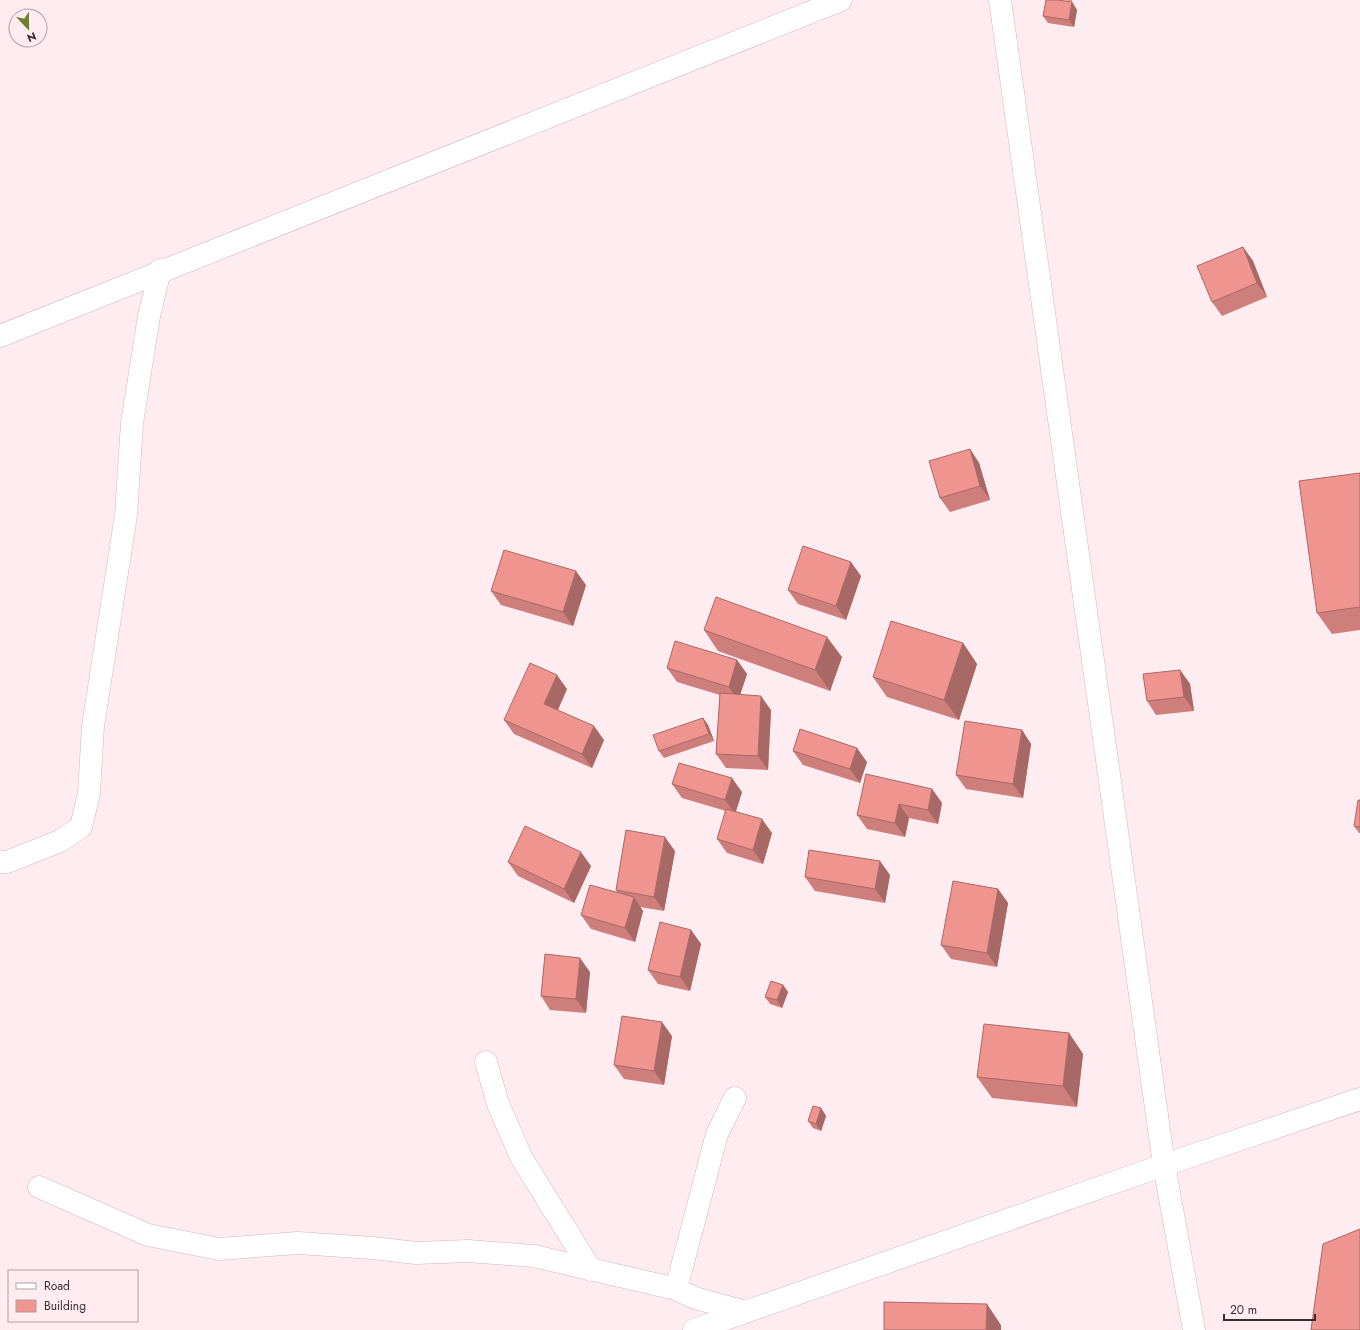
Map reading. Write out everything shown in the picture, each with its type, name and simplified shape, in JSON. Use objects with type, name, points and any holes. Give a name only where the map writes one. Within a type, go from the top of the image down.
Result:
[{"type":"street","points":[[0,336],[160,270],[840,0]]},
{"type":"street","points":[[1000,0],[1164,1165],[1194,1330]]},
{"type":"street","points":[[0,862],[7,862],[60,841],[81,827],[88,793],[92,726],[126,515],[132,423],[145,353],[149,316],[160,270]]},
{"type":"street","points":[[486,1062],[498,1104],[521,1157],[591,1270]]},
{"type":"street","points":[[676,1289],[717,1134],[735,1098]]},
{"type":"street","points":[[694,1330],[1164,1165],[1360,1099]]},
{"type":"street","points":[[39,1187],[148,1235],[219,1249],[298,1243],[373,1248],[416,1253],[468,1251],[534,1256],[676,1289],[695,1298],[746,1312]]},
{"type":"building","points":[[1046,0],[1072,2],[1069,20],[1043,16]]},
{"type":"building","points":[[1243,247],[1257,283],[1212,302],[1197,266]]},
{"type":"building","points":[[970,449],[980,486],[940,498],[929,461]]},
{"type":"building","points":[[1360,473],[1360,607],[1317,613],[1299,481]]},
{"type":"building","points":[[803,546],[851,562],[836,606],[788,590]]},
{"type":"building","points":[[504,550],[576,571],[563,612],[491,591]]},
{"type":"building","points":[[716,597],[827,637],[815,670],[704,630]]},
{"type":"building","points":[[891,621],[963,643],[944,700],[873,677]]},
{"type":"building","points":[[675,641],[737,660],[729,687],[667,668]]},
{"type":"building","points":[[530,663],[557,675],[544,704],[594,726],[582,754],[504,720]]},
{"type":"building","points":[[1180,670],[1184,697],[1147,701],[1143,674]]},
{"type":"building","points":[[720,693],[761,696],[758,756],[716,754]]},
{"type":"building","points":[[703,718],[709,734],[659,751],[653,735]]},
{"type":"building","points":[[965,721],[1022,730],[1013,784],[956,775]]},
{"type":"building","points":[[800,729],[857,748],[850,769],[793,751]]},
{"type":"building","points":[[679,763],[732,778],[725,800],[672,784]]},
{"type":"building","points":[[866,774],[932,789],[928,810],[899,804],[895,823],[857,815]]},
{"type":"building","points":[[1358,800],[1360,800],[1360,827],[1354,826]]},
{"type":"building","points":[[726,809],[762,819],[753,850],[717,839]]},
{"type":"building","points":[[525,826],[581,852],[564,889],[508,862]]},
{"type":"building","points":[[626,830],[665,837],[654,897],[616,890]]},
{"type":"building","points":[[809,850],[880,861],[875,889],[805,877]]},
{"type":"building","points":[[953,881],[998,889],[987,953],[941,945]]},
{"type":"building","points":[[590,885],[634,897],[625,928],[581,915]]},
{"type":"building","points":[[660,922],[691,930],[680,977],[648,970]]},
{"type":"building","points":[[545,954],[580,958],[576,999],[541,996]]},
{"type":"building","points":[[771,981],[783,985],[777,1000],[765,997]]},
{"type":"building","points":[[622,1016],[662,1022],[654,1071],[614,1065]]},
{"type":"building","points":[[984,1024],[1069,1033],[1063,1086],[977,1077]]},
{"type":"building","points":[[813,1106],[821,1108],[816,1124],[808,1121]]},
{"type":"building","points":[[1360,1229],[1360,1330],[1311,1330],[1323,1244]]},
{"type":"building","points":[[884,1302],[987,1304],[986,1330],[884,1330]]}]
